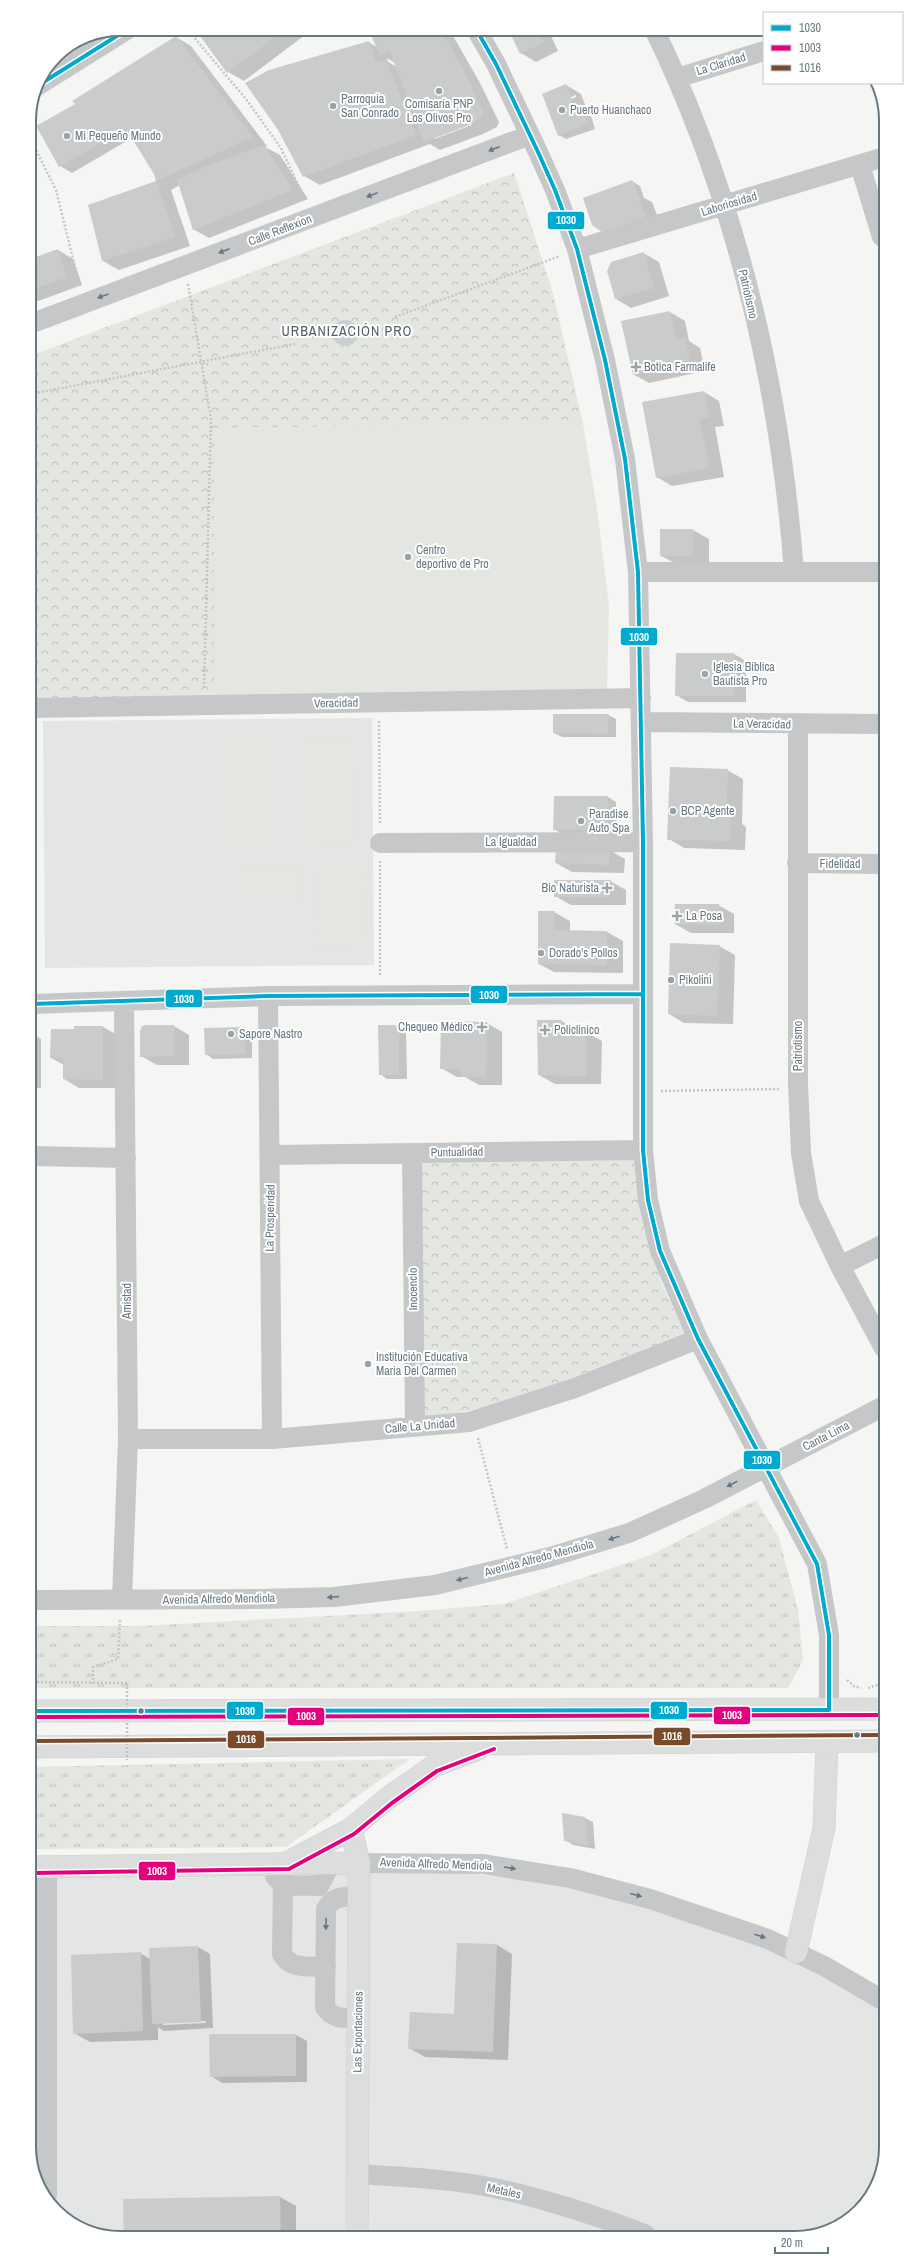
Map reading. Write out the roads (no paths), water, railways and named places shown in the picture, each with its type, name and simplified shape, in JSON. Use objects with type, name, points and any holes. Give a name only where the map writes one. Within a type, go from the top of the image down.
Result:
[{"type":"main road","points":[[36,1711],[879,1709]]},
{"type":"main road","points":[[36,1747],[879,1741]]},
{"type":"main road","points":[[796,1952],[824,1828],[827,1742]]},
{"type":"main road","points":[[287,1863],[351,1829],[388,1798],[434,1766],[492,1743]]},
{"type":"main road","name":"Las Exportaciones","points":[[351,1829],[359,1863],[356,2174],[357,2231]]},
{"type":"main road","name":"Avenida Alfredo Mendiola","points":[[40,1867],[359,1863]]},
{"type":"street","points":[[46,80],[117,36]]},
{"type":"street","points":[[480,36],[496,64],[530,135],[555,190],[577,249],[605,360],[625,458],[638,572],[643,842],[643,1150],[648,1200],[660,1251],[698,1339],[767,1466],[817,1564],[829,1635],[829,1710]]},
{"type":"street","name":"Patriotismo","points":[[657,36],[678,78],[724,206],[740,256],[772,396],[785,478],[794,572]]},
{"type":"street","name":"La Claridad","points":[[678,78],[763,51]]},
{"type":"street","name":"Calle Reflexion","points":[[36,322],[530,135]]},
{"type":"street","name":"Laboriosidad","points":[[577,249],[879,159]]},
{"type":"street","points":[[860,165],[879,227]]},
{"type":"street","points":[[638,572],[879,572]]},
{"type":"street","name":"Veracidad","points":[[36,708],[641,698]]},
{"type":"street","name":"La Veracidad","points":[[641,722],[798,725],[879,724]]},
{"type":"street","name":"Patriotismo","points":[[798,725],[796,863],[798,1089],[801,1153],[809,1202],[840,1266],[879,1339]]},
{"type":"street","name":"La Igualdad","points":[[380,843],[643,842]]},
{"type":"street","name":"Fidelidad","points":[[796,863],[879,864]]},
{"type":"street","points":[[36,1004],[268,996],[642,994]]},
{"type":"street","name":"La Prosperidad","points":[[268,996],[271,1155],[269,1285],[272,1439]]},
{"type":"street","name":"Amistad","points":[[122,1600],[128,1439],[124,1002]]},
{"type":"street","name":"Puntualidad","points":[[271,1155],[643,1150]]},
{"type":"street","name":"Inocencio","points":[[412,1153],[415,1426]]},
{"type":"street","points":[[36,1156],[126,1158]]},
{"type":"street","points":[[840,1266],[879,1246]]},
{"type":"street","name":"Calle La Unidad","points":[[128,1439],[272,1439],[473,1420],[575,1388],[698,1339]]},
{"type":"street","name":"Canta Lima","points":[[767,1466],[879,1409]]},
{"type":"street","name":"Avenida Alfredo Mendiola","points":[[36,1600],[334,1597],[435,1585],[550,1557],[629,1533],[704,1499],[767,1466]]},
{"type":"street","points":[[265,1863],[283,1885],[337,1898],[359,1896]]},
{"type":"street","points":[[331,1863],[324,1894],[326,1909],[325,2007],[329,2014],[336,2018],[358,2018]]},
{"type":"street","name":"Avenida Alfredo Mendiola","points":[[359,1863],[483,1864],[570,1878],[650,1899],[768,1939],[824,1966],[879,1998]]},
{"type":"street","points":[[40,1867],[47,2189]]},
{"type":"street","points":[[283,1885],[282,1954],[286,1961],[292,1966],[326,1967]]},
{"type":"street","name":"Metales","points":[[356,2174],[430,2179],[498,2189],[560,2204],[636,2231]]},
{"type":"place","name":"Comisaría PNP Los Olivos Pro","points":[[439,91]]},
{"type":"place","name":"Parroquia San Conrado","points":[[333,106]]},
{"type":"place","name":"Puerto Huanchaco","points":[[562,110]]},
{"type":"place","name":"Mi Pequeño Mundo","points":[[67,136]]},
{"type":"place","name":"Botica Farmalife","points":[[636,367]]},
{"type":"place","name":"Centro deportivo de Pro","points":[[408,557]]},
{"type":"place","name":"Iglesia Biblica Bautista Pro","points":[[705,674]]},
{"type":"place","name":"BCP Agente","points":[[673,811]]},
{"type":"place","name":"Paradise Auto Spa","points":[[581,821]]},
{"type":"place","name":"Bio Naturista","points":[[607,888]]},
{"type":"place","name":"La Posa","points":[[677,916]]},
{"type":"place","name":"Dorado's Pollos","points":[[541,953]]},
{"type":"place","name":"Pikolini","points":[[671,980]]},
{"type":"place","name":"Chequeo Médico","points":[[482,1027]]},
{"type":"place","name":"Policlinico","points":[[545,1030]]},
{"type":"place","name":"Sapore Nastro","points":[[231,1034]]},
{"type":"place","name":"Institución Educativa Maria Del Carmen","points":[[368,1364]]},
{"type":"district","name":"URBANIZACIÓN PRO","points":[[347,331]]}]
